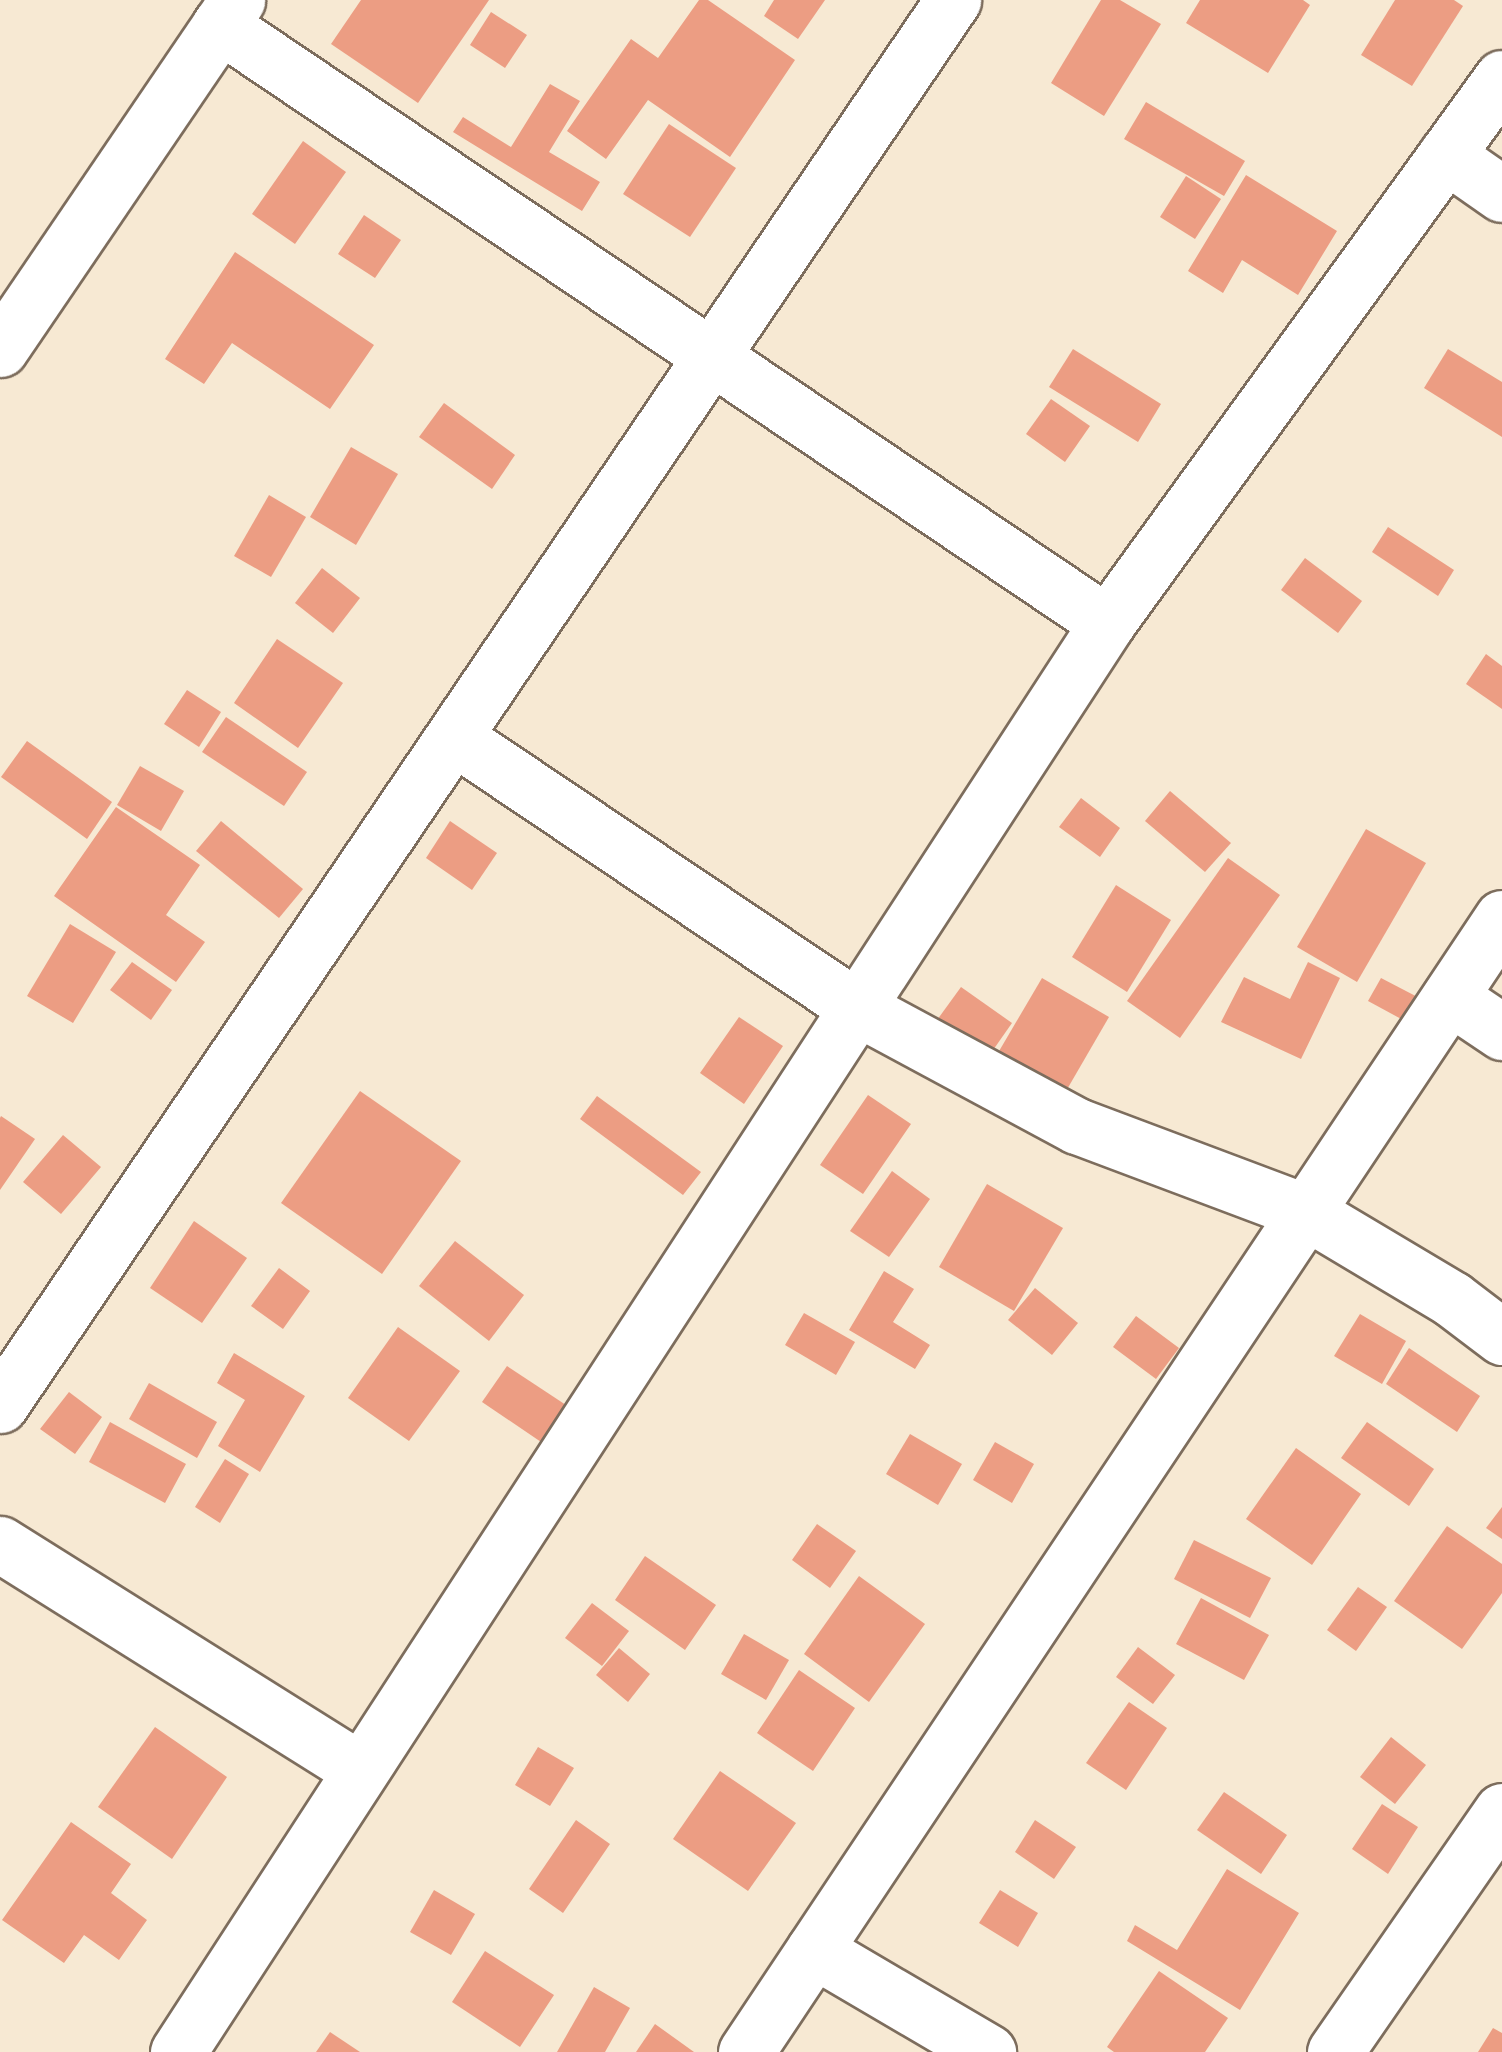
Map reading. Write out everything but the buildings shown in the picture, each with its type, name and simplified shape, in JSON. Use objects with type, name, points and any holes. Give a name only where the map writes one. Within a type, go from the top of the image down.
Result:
[{"type":"street","points":[[0,1405],[953,0]]},
{"type":"street","points":[[0,349],[229,12],[708,356],[1107,623]]},
{"type":"street","points":[[178,2052],[854,1006],[1107,623],[1502,78]]},
{"type":"street","points":[[1446,155],[1502,194]]},
{"type":"street","points":[[454,737],[854,1006],[1077,1126],[1308,1212],[1452,1299],[1502,1337]]},
{"type":"street","points":[[746,2052],[1502,918]]},
{"type":"street","points":[[1450,997],[1502,1032]]},
{"type":"street","points":[[0,1544],[360,1770]]},
{"type":"street","points":[[1336,2052],[1502,1811]]},
{"type":"street","points":[[814,1950],[988,2052]]}]
